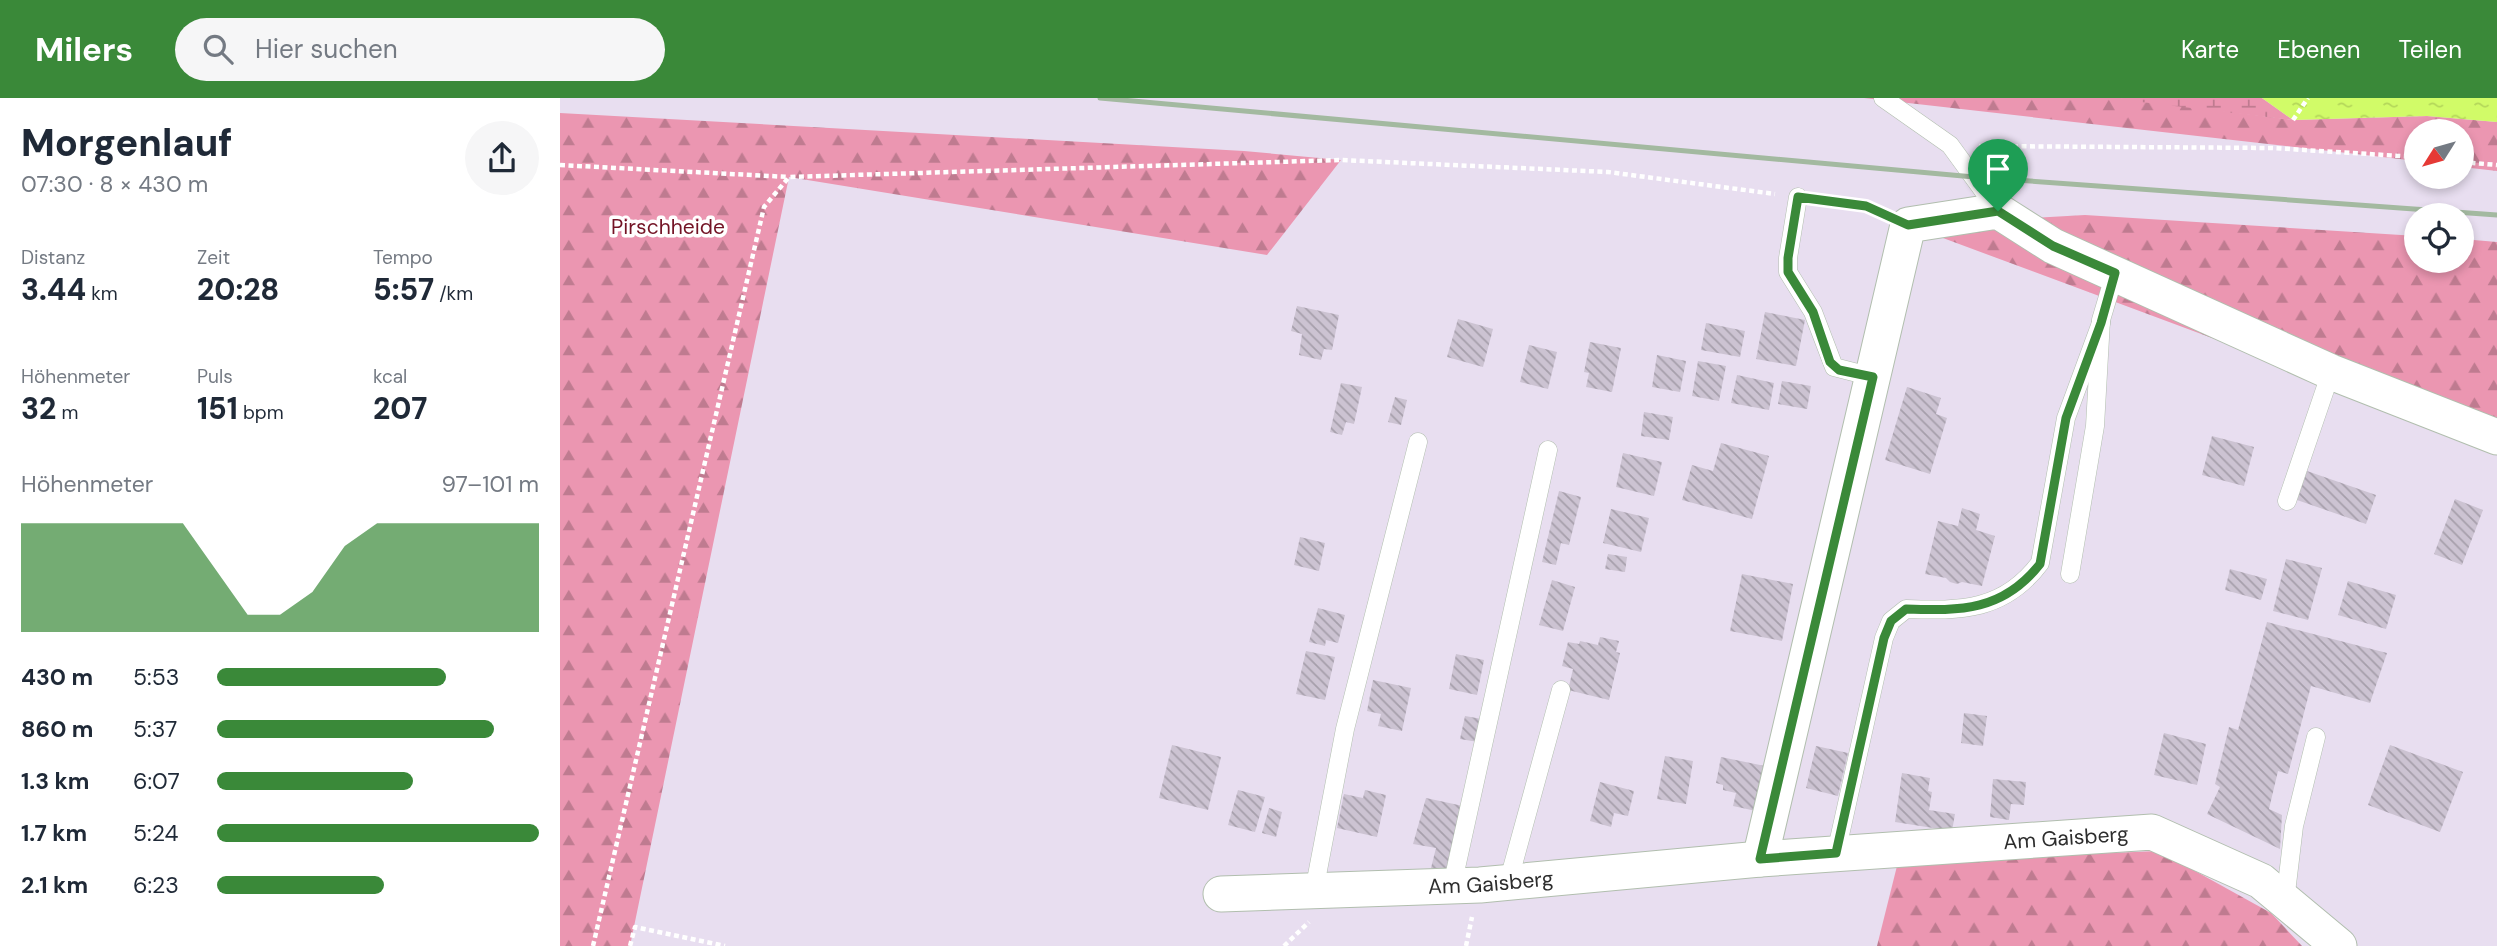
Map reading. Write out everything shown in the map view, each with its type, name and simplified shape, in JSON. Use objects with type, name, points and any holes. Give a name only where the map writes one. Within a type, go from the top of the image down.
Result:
[{"type":"street","points":[[1760,859],[1908,225],[1998,211],[2053,246],[2331,372],[2497,437]]},
{"type":"street","name":"Am Gaisberg","points":[[1221,894],[1508,883],[1760,859],[2152,832],[2261,881],[2339,946]]},
{"type":"lane","points":[[1883,98],[1950,145],[1998,211]]},
{"type":"lane","points":[[1798,197],[1788,272],[1813,312],[1830,362],[1839,370],[1873,377]]},
{"type":"lane","points":[[1836,853],[1884,638],[1891,621],[1906,609],[1967,609],[2007,595],[2028,579],[2040,564],[2066,418],[2101,323],[2115,273]]},
{"type":"lane","points":[[2070,574],[2095,426],[2101,323]]},
{"type":"lane","points":[[2287,501],[2331,372]]},
{"type":"lane","points":[[1314,891],[1345,729],[1418,442]]},
{"type":"lane","points":[[1452,886],[1548,450]]},
{"type":"lane","points":[[1508,883],[1561,690]]},
{"type":"lane","points":[[2285,901],[2294,825],[2316,737]]},
{"type":"path","points":[[2293,120],[2308,98]]},
{"type":"path","points":[[1950,145],[2272,148],[2404,156]]},
{"type":"path","points":[[560,165],[789,177],[1341,160],[1608,172],[1866,206],[1908,225]]},
{"type":"path","points":[[2474,163],[2497,165]]},
{"type":"path","points":[[593,946],[764,207],[789,177]]},
{"type":"path","points":[[630,946],[635,927],[725,946]]},
{"type":"green space","points":[[1864,98],[2121,98],[2293,120],[2427,116],[2462,119],[2404,119],[2404,160]]},
{"type":"green space","points":[[2121,98],[2262,98],[2293,120],[2124,100]]},
{"type":"green space","name":"Pirschheide","points":[[560,113],[1244,151],[1341,160],[1267,255],[789,177],[630,946],[560,946]]},
{"type":"green space","points":[[2474,120],[2497,122],[2497,171],[2474,168]]},
{"type":"green space","points":[[2085,215],[2404,235],[2404,273],[2474,273],[2474,240],[2497,242],[2497,444],[1908,225]]},
{"type":"green space","points":[[2159,851],[2271,913],[2302,946],[1877,946],[1898,862]]},
{"type":"water","points":[[2262,98],[2497,98],[2497,122],[2427,116],[2293,120]]},
{"type":"building","points":[[1297,306],[1339,315],[1332,350],[1324,349],[1321,360],[1299,355],[1302,334],[1291,331]]},
{"type":"building","points":[[1765,312],[1805,320],[1796,366],[1756,359]]},
{"type":"building","points":[[1458,319],[1493,329],[1483,367],[1447,357]]},
{"type":"building","points":[[1706,323],[1745,331],[1740,357],[1701,350]]},
{"type":"building","points":[[1590,342],[1621,348],[1612,392],[1586,387],[1589,373],[1584,372]]},
{"type":"building","points":[[1529,345],[1557,352],[1548,389],[1520,382]]},
{"type":"building","points":[[1657,355],[1686,361],[1680,392],[1652,387]]},
{"type":"building","points":[[1698,361],[1726,366],[1719,401],[1692,396]]},
{"type":"building","points":[[1737,375],[1774,383],[1769,410],[1731,403]]},
{"type":"building","points":[[1782,381],[1811,386],[1807,409],[1778,404]]},
{"type":"building","points":[[1341,383],[1362,387],[1354,424],[1346,422],[1342,435],[1330,432]]},
{"type":"building","points":[[1907,387],[1941,398],[1936,414],[1947,418],[1930,474],[1885,460]]},
{"type":"building","points":[[1395,397],[1407,400],[1401,425],[1388,422]]},
{"type":"building","points":[[1644,412],[1673,417],[1669,440],[1641,436]]},
{"type":"building","points":[[2212,436],[2254,447],[2244,486],[2202,475]]},
{"type":"building","points":[[1721,443],[1769,456],[1752,519],[1682,500],[1692,465],[1713,471]]},
{"type":"building","points":[[1623,453],[1662,462],[1654,496],[1616,487]]},
{"type":"building","points":[[2307,471],[2376,495],[2366,524],[2297,500]]},
{"type":"building","points":[[1559,491],[1581,497],[1569,545],[1561,543],[1556,565],[1542,562]]},
{"type":"building","points":[[2455,499],[2483,510],[2462,565],[2434,554]]},
{"type":"building","points":[[1962,508],[1980,514],[1976,530],[1995,536],[1982,586],[1962,582],[1957,584],[1946,578],[1925,574],[1938,521],[1958,526]]},
{"type":"building","points":[[1611,509],[1649,518],[1641,552],[1603,543]]},
{"type":"building","points":[[1300,537],[1325,543],[1319,571],[1294,565]]},
{"type":"building","points":[[1608,554],[1627,557],[1625,572],[1605,569]]},
{"type":"building","points":[[2286,559],[2322,568],[2308,620],[2273,611]]},
{"type":"building","points":[[2230,569],[2267,579],[2261,600],[2225,590]]},
{"type":"building","points":[[1742,574],[1793,584],[1782,641],[1730,631]]},
{"type":"building","points":[[1552,580],[1575,587],[1563,631],[1539,625]]},
{"type":"building","points":[[2348,581],[2396,595],[2386,629],[2338,615]]},
{"type":"building","points":[[1318,608],[1345,615],[1338,643],[1326,640],[1325,646],[1309,642]]},
{"type":"building","points":[[2267,622],[2387,653],[2370,703],[2311,686],[2288,774],[2278,771],[2269,809],[2282,815],[2280,849],[2207,814],[2220,787],[2215,784],[2229,727],[2238,730]]},
{"type":"building","points":[[1600,637],[1619,641],[1616,652],[1620,653],[1609,700],[1568,690],[1573,669],[1562,666],[1568,642],[1579,644],[1580,641],[1598,645]]},
{"type":"building","points":[[1306,651],[1335,657],[1325,700],[1296,694]]},
{"type":"building","points":[[1456,654],[1484,660],[1477,695],[1449,689]]},
{"type":"building","points":[[1373,680],[1411,688],[1402,731],[1378,726],[1381,714],[1367,711]]},
{"type":"building","points":[[1964,713],[1987,716],[1983,746],[1961,743]]},
{"type":"building","points":[[1465,716],[1482,719],[1478,742],[1460,739]]},
{"type":"building","points":[[2164,733],[2206,744],[2197,785],[2154,775]]},
{"type":"building","points":[[1172,745],[1221,757],[1208,810],[1159,798]]},
{"type":"building","points":[[2390,745],[2463,772],[2440,832],[2368,805]]},
{"type":"building","points":[[1816,746],[1848,753],[1838,796],[1806,788]]},
{"type":"building","points":[[1665,756],[1693,761],[1686,804],[1657,799]]},
{"type":"building","points":[[1721,757],[1765,766],[1756,811],[1733,806],[1736,793],[1723,790],[1723,785],[1716,783]]},
{"type":"building","points":[[1902,773],[1930,778],[1928,791],[1932,792],[1929,810],[1955,814],[1952,831],[1895,822]]},
{"type":"building","points":[[1993,779],[2026,782],[2024,805],[2011,804],[2009,820],[1990,817]]},
{"type":"building","points":[[1600,782],[1634,791],[1628,816],[1614,813],[1611,827],[1590,821]]},
{"type":"building","points":[[1238,790],[1265,797],[1255,832],[1228,825]]},
{"type":"building","points":[[1365,790],[1386,795],[1377,837],[1337,828],[1344,794],[1363,798]]},
{"type":"building","points":[[1426,798],[1463,806],[1450,868],[1431,868],[1436,848],[1413,844]]},
{"type":"building","points":[[1269,808],[1282,812],[1276,837],[1262,833]]},
{"type":"railway","points":[[1100,98],[1974,177],[2497,215]]},
{"type":"route","points":[[1798,197],[1866,206],[1908,225],[1998,211],[2053,246],[2115,273],[2101,323],[2066,418],[2040,564],[2028,579],[2007,595],[1967,609],[1906,609],[1891,621],[1884,638],[1836,853],[1760,859],[1873,377],[1834,367],[1813,312],[1788,272],[1798,197]]}]
